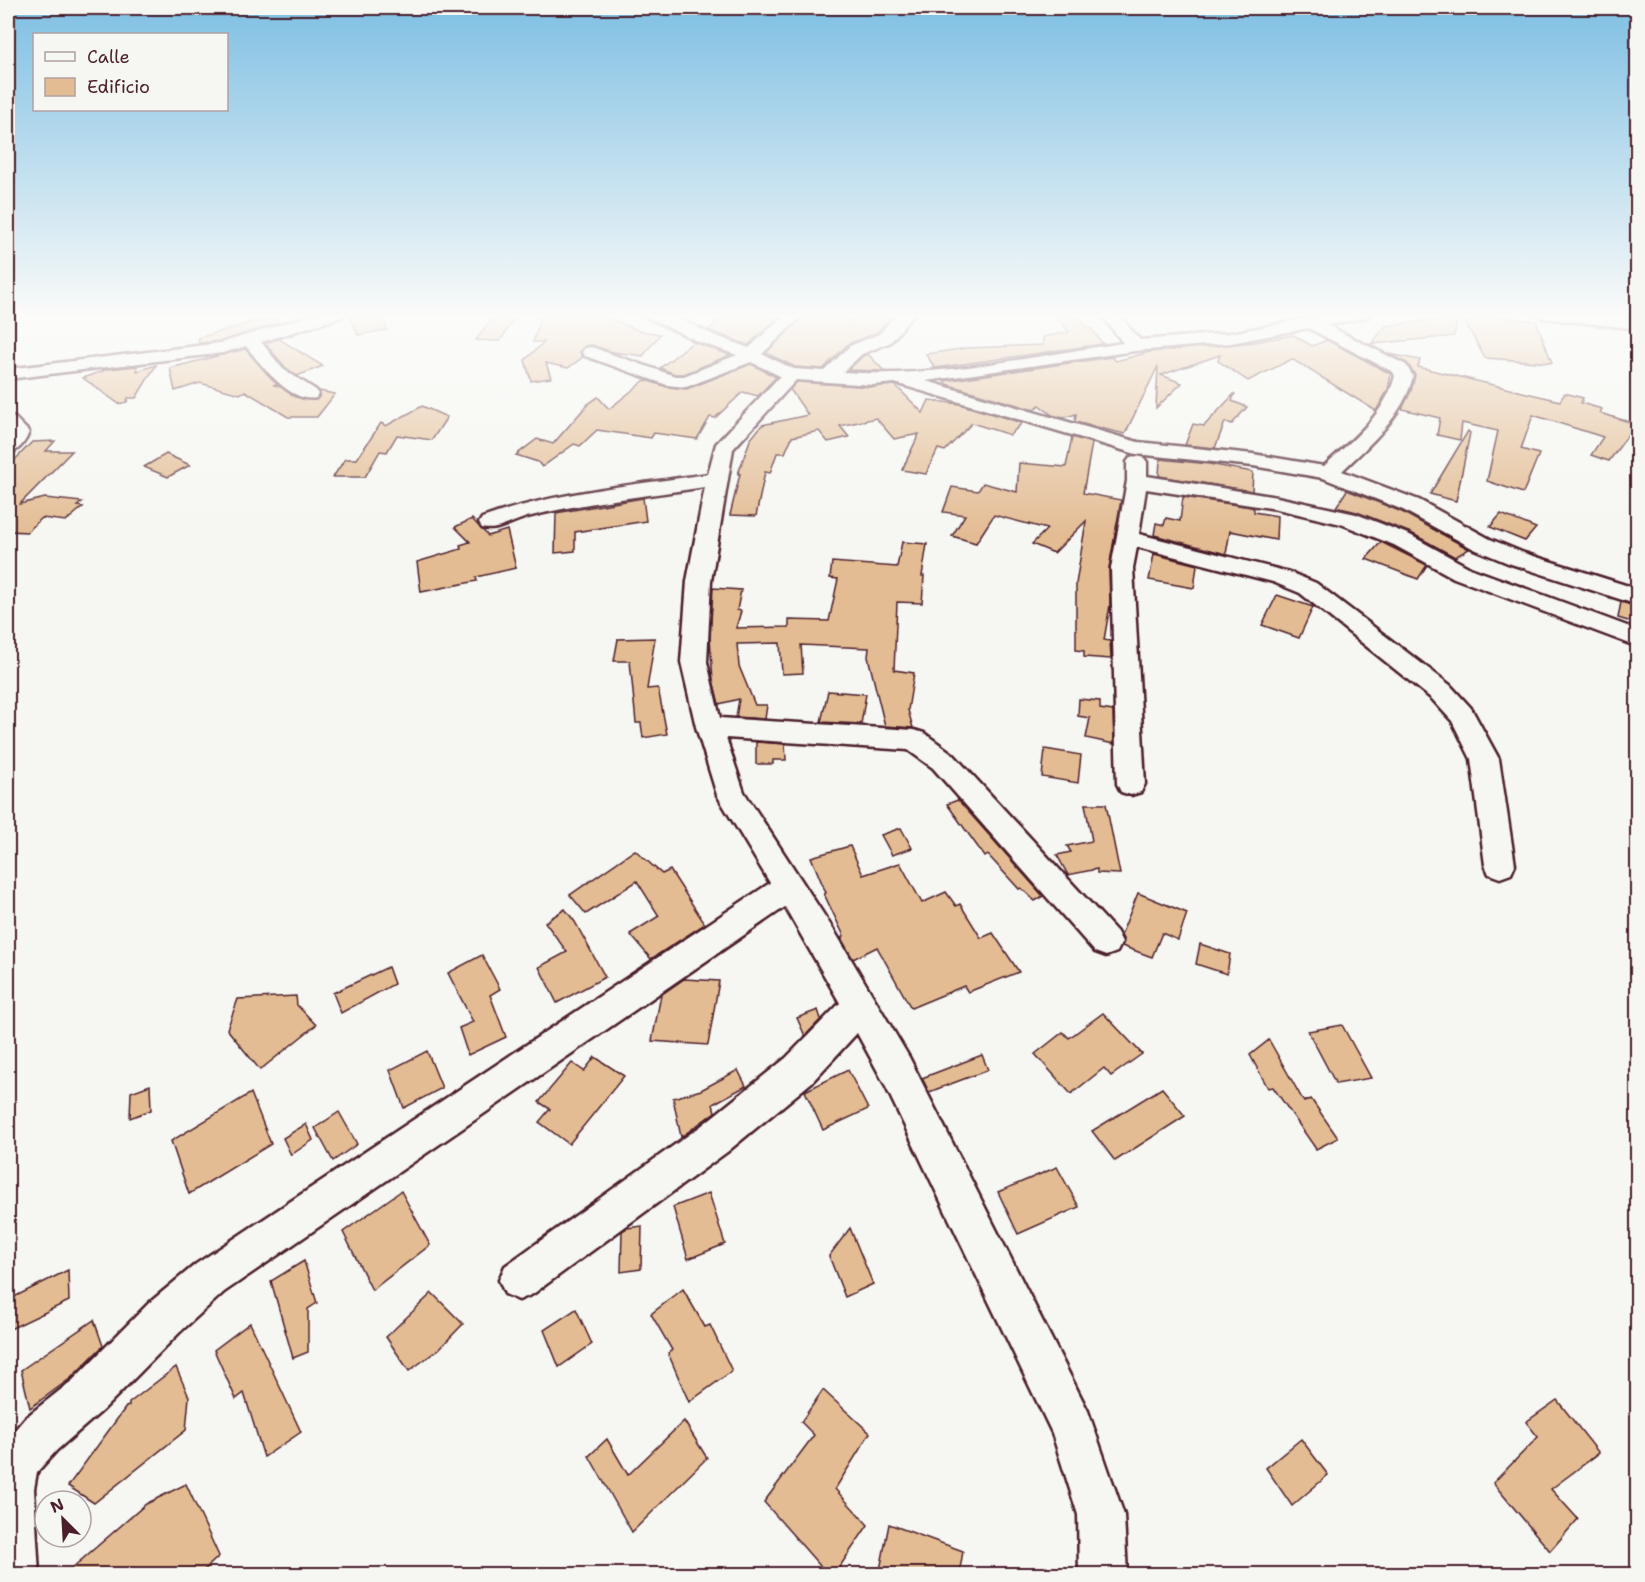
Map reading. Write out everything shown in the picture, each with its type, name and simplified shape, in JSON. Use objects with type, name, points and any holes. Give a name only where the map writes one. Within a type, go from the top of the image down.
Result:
[{"type":"street","points":[[298,387],[309,394]]},
{"type":"street","points":[[779,387],[723,448],[699,581],[694,662],[709,727],[730,795],[789,887],[896,1069],[1072,1427],[1101,1515],[1103,1575]]},
{"type":"street","points":[[927,387],[1136,448],[1253,460],[1328,473],[1411,505],[1482,544],[1516,558],[1638,597]]},
{"type":"street","points":[[1328,473],[1370,432],[1392,403],[1399,387]]},
{"type":"street","points":[[8,422],[19,432],[16,440],[8,448]]},
{"type":"street","points":[[1131,784],[1122,568],[1137,481],[1136,448]]},
{"type":"street","points":[[490,523],[530,510],[614,494],[718,479]]},
{"type":"street","points":[[1137,481],[1277,503],[1348,519],[1402,540],[1462,573],[1638,639]]},
{"type":"street","points":[[1127,538],[1281,577],[1308,588],[1441,692],[1462,715],[1485,759],[1500,865]]},
{"type":"street","points":[[709,727],[914,740],[943,761],[1106,942]]},
{"type":"street","points":[[15,1575],[11,1489],[17,1461],[41,1434],[88,1395],[164,1318],[210,1278],[789,887]]},
{"type":"street","points":[[519,1280],[714,1139],[799,1070],[860,1006]]},
{"type":"building","points":[[95,387],[143,387],[136,398],[128,398],[127,402],[119,404]]},
{"type":"building","points":[[174,387],[188,387],[175,391]]},
{"type":"building","points":[[214,387],[280,387],[295,397],[316,400],[320,395],[319,391],[335,394],[317,417],[288,417],[245,391],[240,394]]},
{"type":"building","points":[[637,387],[687,389],[693,387],[767,387],[758,396],[743,392],[715,418],[710,417],[697,439],[654,433],[651,438],[597,430],[580,446],[574,444],[542,467],[538,462],[516,455],[537,439],[553,444],[588,404],[598,397],[609,409]]},
{"type":"building","points":[[792,387],[897,387],[923,413],[929,400],[959,404],[1022,423],[1010,435],[972,423],[945,451],[938,449],[926,474],[902,470],[919,434],[894,439],[876,418],[840,426],[849,437],[828,442],[819,431],[792,437],[785,453],[777,453],[770,473],[765,472],[756,516],[730,515],[740,474],[738,474],[750,440],[762,425],[808,415],[790,389]]},
{"type":"building","points":[[956,387],[1148,387],[1125,434],[1075,422],[1076,414],[1063,418],[1052,415],[1039,405],[1034,410]]},
{"type":"building","points":[[1157,387],[1178,387],[1156,408]]},
{"type":"building","points":[[1337,387],[1388,387],[1376,411]]},
{"type":"building","points":[[1412,387],[1501,387],[1560,401],[1565,393],[1583,398],[1581,403],[1602,409],[1600,413],[1636,424],[1609,461],[1591,455],[1603,437],[1533,415],[1521,449],[1539,454],[1523,493],[1487,481],[1498,431],[1462,423],[1460,440],[1437,435],[1440,418],[1402,409]]},
{"type":"building","points":[[1235,393],[1232,401],[1247,407],[1232,424],[1225,422],[1215,448],[1185,445],[1193,424],[1204,426]]},
{"type":"building","points":[[422,406],[447,417],[432,440],[397,435],[387,452],[380,451],[365,477],[333,477],[345,459],[357,459],[381,423],[386,426]]},
{"type":"building","points":[[1468,431],[1470,433],[1456,501],[1430,494]]},
{"type":"building","points":[[1072,437],[1092,443],[1083,493],[1121,500],[1109,568],[1110,605],[1104,640],[1110,641],[1111,659],[1084,657],[1084,651],[1076,650],[1076,584],[1086,521],[1054,553],[1032,544],[1047,529],[994,515],[976,543],[952,536],[965,515],[943,512],[952,487],[978,491],[983,483],[1017,492],[1019,463],[1066,467]]},
{"type":"building","points":[[55,441],[46,451],[72,451],[20,504],[45,498],[82,502],[77,506],[83,507],[66,521],[42,518],[27,532],[8,531],[8,467],[32,442]]},
{"type":"building","points":[[166,454],[190,465],[168,477],[144,467]]},
{"type":"building","points":[[1160,459],[1209,464],[1253,472],[1252,491],[1159,476]]},
{"type":"building","points":[[1347,490],[1402,512],[1469,549],[1455,557],[1411,533],[1357,512],[1336,507]]},
{"type":"building","points":[[1183,497],[1251,507],[1254,512],[1277,516],[1276,540],[1230,531],[1226,554],[1154,535],[1156,523],[1164,525],[1166,518],[1180,521]]},
{"type":"building","points":[[643,498],[646,521],[575,532],[575,551],[555,553],[556,513]]},
{"type":"building","points":[[1501,514],[1536,528],[1525,541],[1490,527]]},
{"type":"building","points":[[472,519],[488,536],[507,530],[516,568],[476,577],[477,581],[421,592],[417,562],[461,549],[460,545],[470,542],[455,527]]},
{"type":"building","points":[[902,542],[927,544],[922,576],[924,576],[922,603],[897,602],[894,670],[914,673],[908,710],[913,728],[885,726],[868,657],[869,648],[801,645],[803,673],[782,674],[780,643],[737,644],[739,666],[755,705],[767,705],[765,719],[736,717],[739,699],[719,704],[713,680],[710,639],[713,588],[741,590],[737,610],[741,611],[736,628],[789,627],[789,620],[829,621],[838,579],[830,578],[832,562],[897,567]]},
{"type":"building","points":[[1381,542],[1427,565],[1418,579],[1366,559]]},
{"type":"building","points":[[1154,554],[1197,565],[1194,588],[1149,580]]},
{"type":"building","points":[[1277,595],[1313,607],[1299,638],[1262,625]]},
{"type":"building","points":[[1621,602],[1638,607],[1638,624],[1618,618]]},
{"type":"building","points":[[655,638],[647,689],[658,688],[667,734],[643,738],[641,723],[636,723],[630,661],[614,661],[618,639]]},
{"type":"building","points":[[828,691],[866,694],[861,724],[821,722]]},
{"type":"building","points":[[1079,699],[1100,701],[1100,709],[1113,711],[1114,744],[1086,738],[1090,718],[1078,716]]},
{"type":"building","points":[[756,742],[785,744],[786,760],[773,760],[773,764],[756,764]]},
{"type":"building","points":[[1045,749],[1081,755],[1078,783],[1042,777]]},
{"type":"building","points":[[958,800],[1043,896],[1035,901],[1021,888],[1019,889],[988,855],[985,857],[947,804]]},
{"type":"building","points":[[1085,804],[1106,804],[1120,874],[1097,873],[1097,869],[1068,875],[1057,855],[1071,852],[1067,846],[1092,841]]},
{"type":"building","points":[[901,828],[912,848],[892,855],[881,835]]},
{"type":"building","points":[[850,846],[863,875],[900,863],[922,903],[946,892],[956,906],[960,904],[981,938],[993,933],[1019,972],[968,992],[964,986],[911,1008],[877,947],[853,959],[841,938],[844,936],[824,894],[826,893],[811,857]]},
{"type":"building","points":[[635,850],[662,874],[670,870],[705,924],[651,959],[630,934],[659,916],[637,881],[586,914],[570,895]]},
{"type":"building","points":[[1138,893],[1187,913],[1178,940],[1162,933],[1152,957],[1122,946],[1124,941],[1121,935]]},
{"type":"building","points":[[565,909],[575,922],[605,977],[557,1003],[539,967],[567,952],[545,922]]},
{"type":"building","points":[[1200,944],[1230,954],[1227,974],[1196,964]]},
{"type":"building","points":[[482,955],[500,989],[490,995],[506,1037],[468,1055],[459,1028],[473,1022],[448,973]]},
{"type":"building","points":[[388,967],[394,984],[341,1013],[333,993]]},
{"type":"building","points":[[684,979],[719,981],[708,1045],[652,1041],[661,995]]},
{"type":"building","points":[[296,996],[297,1005],[316,1025],[260,1070],[227,1029],[238,999]]},
{"type":"building","points":[[818,1010],[821,1019],[805,1036],[797,1018]]},
{"type":"building","points":[[1103,1013],[1142,1054],[1111,1076],[1104,1068],[1071,1094],[1035,1054],[1063,1032],[1069,1038]]},
{"type":"building","points":[[1342,1025],[1371,1078],[1336,1084],[1308,1031]]},
{"type":"building","points":[[1269,1040],[1304,1102],[1311,1099],[1338,1138],[1316,1149],[1273,1087],[1268,1088],[1250,1055]]},
{"type":"building","points":[[427,1051],[442,1088],[404,1108],[390,1070]]},
{"type":"building","points":[[982,1055],[988,1070],[929,1092],[922,1078]]},
{"type":"building","points":[[595,1057],[624,1076],[569,1144],[539,1122],[550,1109],[539,1102],[572,1063],[584,1071]]},
{"type":"building","points":[[738,1070],[746,1086],[713,1104],[715,1112],[681,1137],[673,1098],[701,1090]]},
{"type":"building","points":[[848,1070],[868,1109],[823,1130],[805,1091]]},
{"type":"building","points":[[150,1085],[151,1110],[130,1118],[131,1092]]},
{"type":"building","points":[[1162,1088],[1185,1116],[1115,1161],[1092,1131]]},
{"type":"building","points":[[251,1093],[271,1144],[189,1194],[171,1141]]},
{"type":"building","points":[[339,1112],[357,1144],[333,1161],[315,1128]]},
{"type":"building","points":[[306,1124],[313,1140],[291,1155],[283,1138]]},
{"type":"building","points":[[1057,1167],[1079,1207],[1018,1234],[998,1192]]},
{"type":"building","points":[[401,1191],[430,1245],[372,1290],[343,1232]]},
{"type":"building","points":[[709,1193],[725,1244],[688,1259],[673,1207]]},
{"type":"building","points":[[642,1226],[641,1269],[621,1272],[622,1231]]},
{"type":"building","points":[[850,1228],[873,1284],[845,1297],[829,1256]]},
{"type":"building","points":[[304,1261],[317,1303],[308,1309],[308,1352],[293,1358],[271,1281]]},
{"type":"building","points":[[68,1270],[69,1301],[8,1330],[10,1299]]},
{"type":"building","points":[[683,1289],[705,1327],[710,1325],[732,1371],[689,1402],[668,1353],[672,1350],[651,1314]]},
{"type":"building","points":[[432,1293],[463,1324],[439,1349],[409,1371],[386,1337]]},
{"type":"building","points":[[576,1309],[592,1344],[559,1367],[544,1330]]},
{"type":"building","points":[[94,1320],[103,1346],[71,1378],[30,1408],[21,1370]]},
{"type":"building","points":[[250,1323],[301,1432],[264,1457],[244,1393],[236,1399],[214,1350]]},
{"type":"building","points":[[176,1367],[189,1397],[186,1430],[94,1503],[93,1489],[73,1489],[68,1486],[129,1403]]},
{"type":"building","points":[[823,1390],[870,1433],[835,1489],[868,1525],[834,1575],[828,1575],[764,1502],[814,1435],[801,1422]]},
{"type":"building","points":[[1557,1400],[1599,1453],[1551,1489],[1578,1519],[1550,1551],[1493,1483],[1538,1437],[1526,1422]]},
{"type":"building","points":[[684,1421],[707,1458],[632,1532],[589,1456],[607,1439],[628,1475]]},
{"type":"building","points":[[1301,1439],[1328,1475],[1292,1506],[1266,1468]]},
{"type":"building","points":[[186,1484],[219,1556],[199,1575],[64,1575],[146,1504]]},
{"type":"building","points":[[889,1524],[963,1551],[959,1575],[879,1575]]}]
